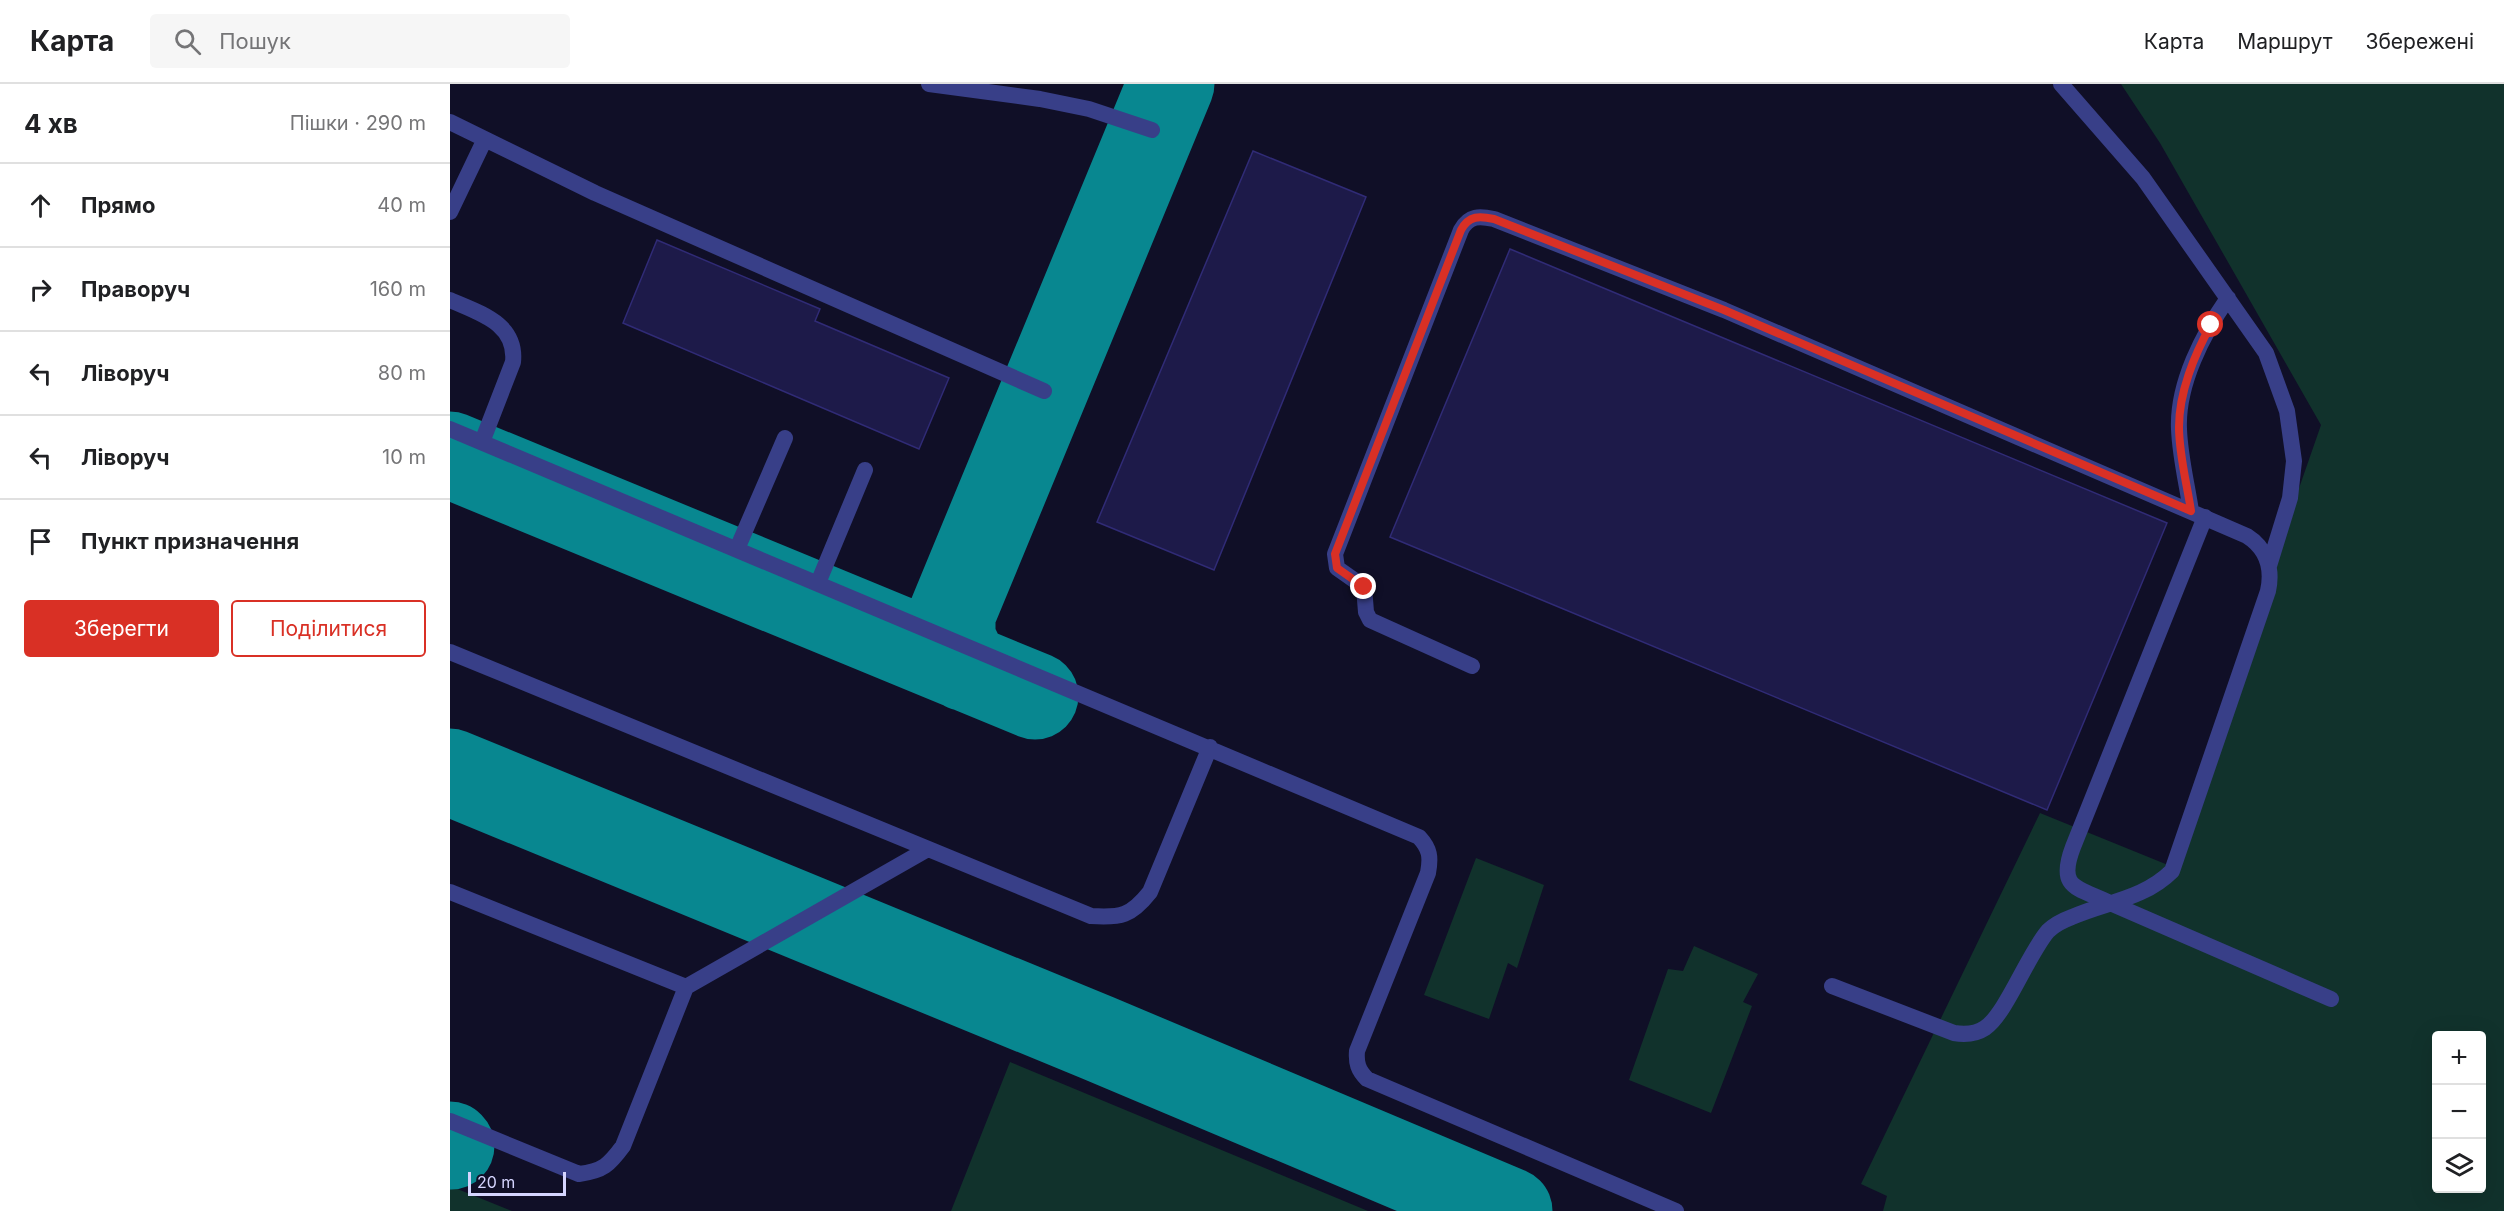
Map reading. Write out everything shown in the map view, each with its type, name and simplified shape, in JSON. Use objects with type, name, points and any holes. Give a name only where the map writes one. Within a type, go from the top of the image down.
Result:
[{"type":"lane","points":[[929,84],[1040,99],[1089,109],[1152,130]]},
{"type":"lane","points":[[2061,84],[2143,178],[2266,353],[2282,392],[2290,424],[2294,476],[2290,498],[2269,566]]},
{"type":"lane","points":[[450,122],[484,141],[595,194],[1044,391]]},
{"type":"lane","points":[[450,212],[484,141]]},
{"type":"lane","points":[[1472,666],[1370,620],[1366,612],[1364,587],[1337,568],[1335,554],[1461,230],[1471,219],[1479,216],[1494,219],[1724,310],[2198,514],[2258,543],[2271,575],[2268,591],[2172,871],[2149,890],[2094,907],[2050,929],[2031,955],[1995,1019],[1976,1032],[1954,1034],[1832,986]]},
{"type":"lane","points":[[2228,298],[2205,336],[2182,399],[2180,436],[2198,514],[2066,867],[2068,881],[2110,903],[2331,999]]},
{"type":"lane","points":[[450,300],[496,323],[511,339],[513,345],[513,362],[482,442]]},
{"type":"lane","points":[[450,429],[1210,747],[1419,837],[1428,846],[1431,860],[1428,873],[1357,1051],[1356,1061],[1359,1071],[1367,1079],[1676,1211]]},
{"type":"lane","points":[[737,549],[785,438]]},
{"type":"lane","points":[[818,583],[865,470]]},
{"type":"lane","points":[[450,652],[1090,916],[1115,918],[1136,910],[1150,892],[1210,747]]},
{"type":"lane","points":[[450,1121],[579,1174],[596,1172],[612,1161],[623,1146],[686,987],[926,850]]},
{"type":"lane","points":[[450,892],[686,987]]},
{"type":"green space","points":[[2121,84],[2504,84],[2504,1211],[1883,1211],[1887,1196],[1861,1184],[2040,813],[2168,865],[2321,425],[2160,143]]},
{"type":"green space","points":[[1476,858],[1544,885],[1517,968],[1508,963],[1489,1019],[1424,995]]},
{"type":"green space","points":[[1694,946],[1758,974],[1743,1002],[1752,1006],[1711,1113],[1629,1080],[1668,969],[1683,971]]},
{"type":"green space","points":[[1010,1062],[1368,1211],[951,1211]]},
{"type":"green space","points":[[450,1186],[512,1211],[450,1211]]},
{"type":"building","points":[[1253,151],[1366,197],[1214,570],[1097,522]]},
{"type":"building","points":[[657,240],[820,309],[815,321],[949,378],[919,449],[623,323]]},
{"type":"building","points":[[1510,249],[2167,523],[2047,810],[1390,537]]},
{"type":"taxiway","points":[[966,668],[952,639],[952,614],[1171,84]]},
{"type":"taxiway","points":[[450,455],[1035,696]]},
{"type":"taxiway","points":[[450,772],[1098,1038],[1509,1211]]},
{"type":"route","points":[[1364,587],[1337,568],[1335,554],[1461,230],[1471,219],[1479,216],[1494,219],[1724,310],[2191,511],[2181,452],[2179,427],[2182,399],[2191,369],[2211,325]]}]
